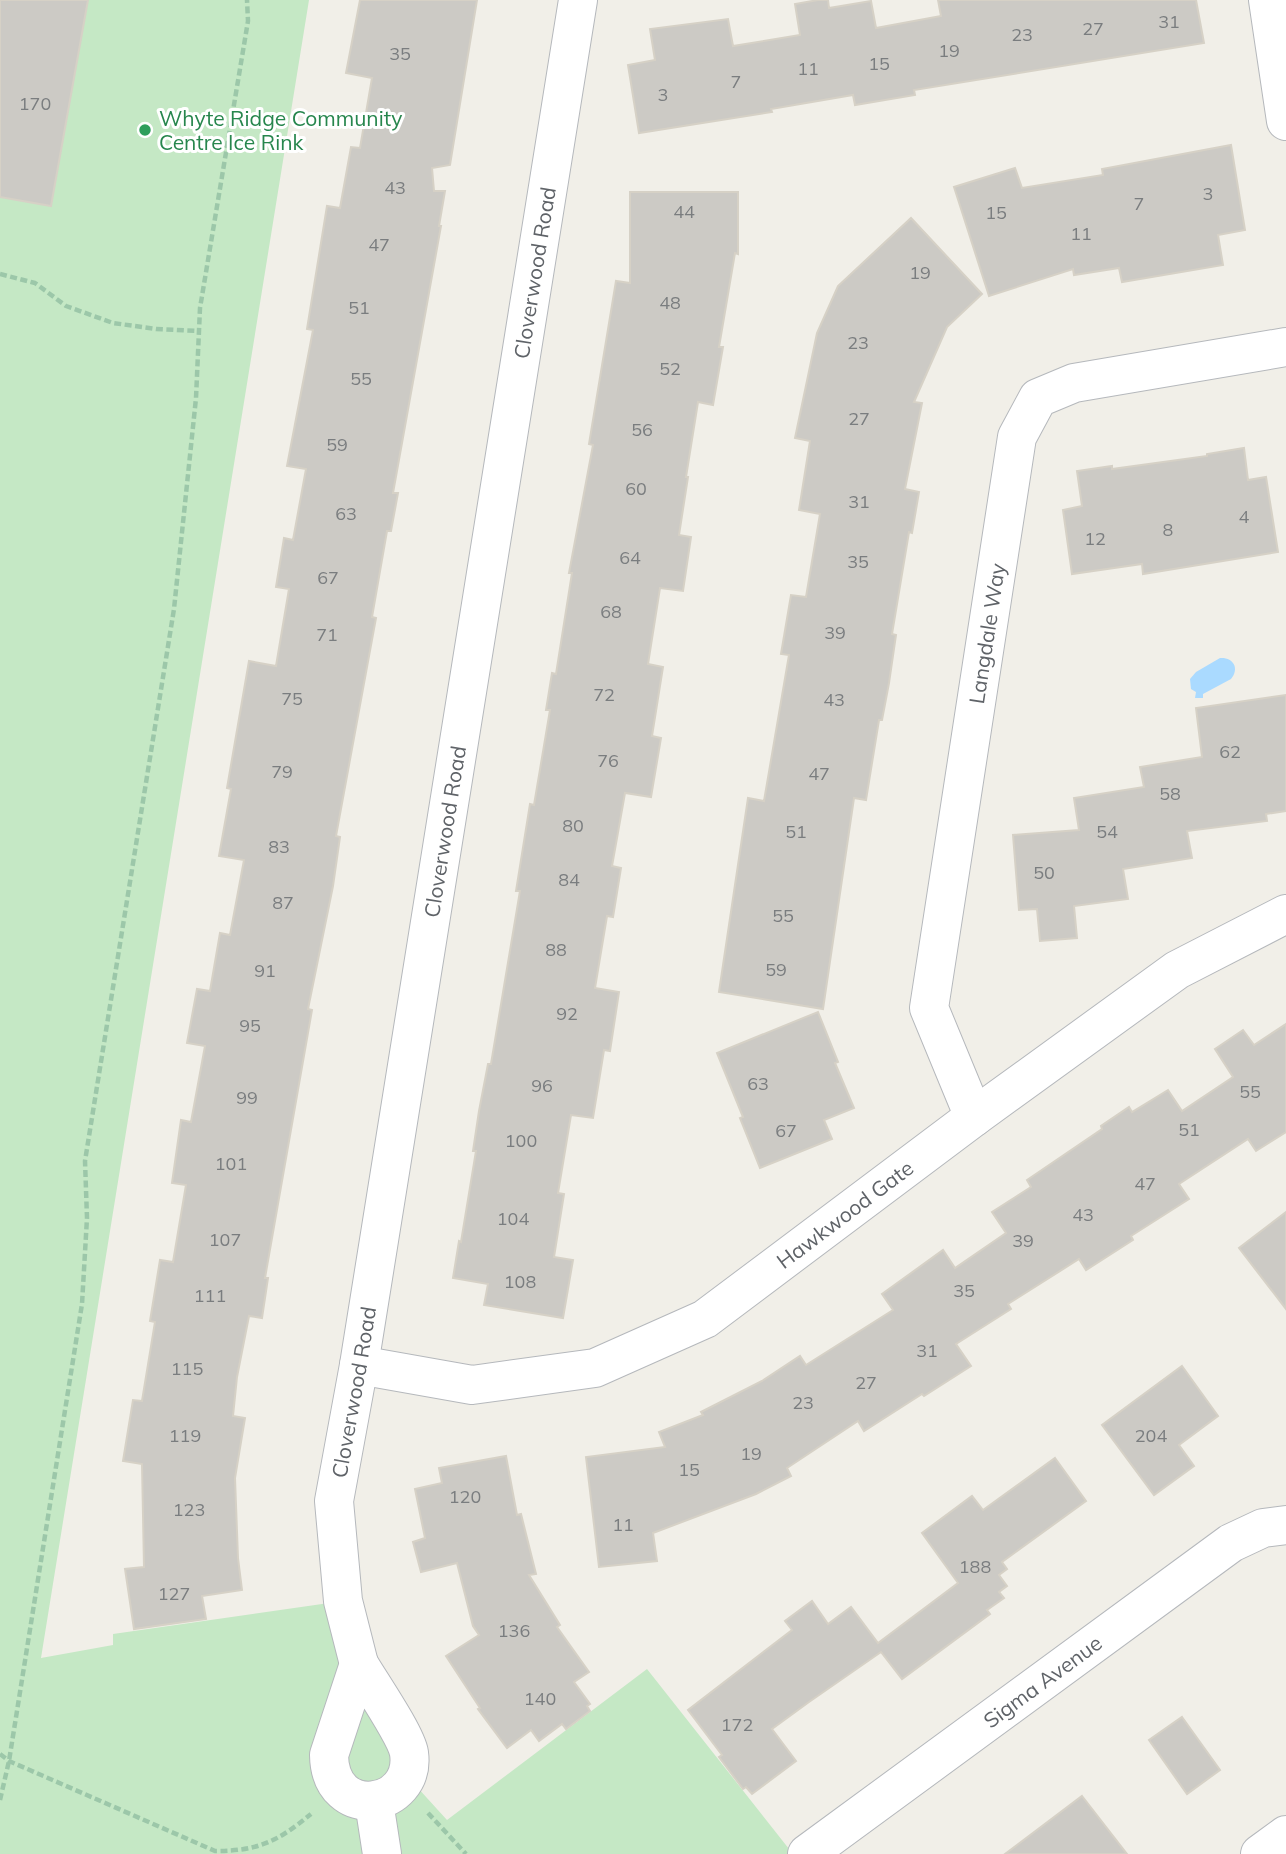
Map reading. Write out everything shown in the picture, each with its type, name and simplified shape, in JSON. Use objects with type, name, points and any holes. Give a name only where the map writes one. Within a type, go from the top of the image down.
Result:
[{"type":"street","name":"Cloverwood Road","points":[[370,1794],[409,1771],[409,1752],[359,1664],[343,1601],[334,1502],[359,1365],[578,0]]},
{"type":"street","points":[[1268,0],[1286,121]]},
{"type":"street","name":"Langdale Way","points":[[974,1117],[929,1009],[1017,437],[1038,398],[1074,383],[1286,347]]},
{"type":"street","name":"Hawkwood Gate","points":[[359,1365],[472,1385],[595,1368],[705,1319],[974,1117],[1177,970],[1286,914]]},
{"type":"street","name":"Sigma Avenue","points":[[807,1854],[1231,1543],[1263,1528],[1286,1525]]},
{"type":"street","points":[[359,1664],[329,1755],[329,1770],[332,1779],[370,1794],[382,1854]]},
{"type":"street","points":[[1260,1854],[1286,1835]]},
{"type":"path","points":[[0,1800],[9,1761],[82,1304],[87,1218],[85,1161],[174,609],[196,398],[198,331],[248,21],[247,0]]},
{"type":"path","points":[[0,274],[35,283],[66,306],[113,323],[198,331]]},
{"type":"path","points":[[0,1754],[9,1761],[215,1851],[242,1851],[283,1837],[370,1794],[423,1809],[466,1854]]},
{"type":"green space","points":[[0,0],[309,0],[41,1658],[113,1645],[113,1634],[343,1601],[407,1776],[447,1820],[647,1669],[793,1854],[0,1854]]},
{"type":"water","points":[[1220,658],[1232,661],[1235,667],[1234,675],[1203,694],[1203,698],[1195,698],[1196,692],[1191,689],[1190,679],[1196,672]]},
{"type":"building","points":[[0,0],[88,0],[51,206],[0,197]]},
{"type":"building","points":[[360,0],[477,0],[450,165],[432,168],[434,191],[445,191],[393,493],[398,493],[391,531],[387,531],[372,617],[376,618],[336,836],[340,837],[333,886],[308,1009],[312,1010],[265,1278],[268,1278],[262,1318],[249,1316],[237,1377],[233,1416],[245,1418],[235,1478],[242,1590],[202,1596],[206,1619],[134,1629],[125,1569],[144,1567],[142,1464],[123,1461],[133,1400],[142,1401],[155,1322],[150,1321],[160,1260],[173,1262],[186,1185],[172,1183],[181,1120],[191,1122],[205,1046],[187,1043],[197,989],[210,991],[220,933],[230,935],[244,860],[219,856],[231,789],[227,788],[249,661],[276,666],[289,589],[276,587],[284,538],[293,540],[306,469],[287,466],[313,330],[307,329],[327,206],[340,208],[351,147],[360,148],[372,78],[346,73]]},
{"type":"building","points":[[828,0],[829,8],[871,1],[876,28],[941,16],[938,0],[1196,0],[1204,43],[914,90],[915,95],[855,105],[853,95],[771,109],[772,112],[639,133],[628,65],[655,60],[650,29],[728,19],[733,46],[800,35],[795,4]]},
{"type":"building","points":[[1231,145],[1245,230],[1218,235],[1223,265],[1122,282],[1119,268],[1074,275],[1073,269],[989,296],[954,187],[1015,168],[1022,188],[1103,175],[1102,169]]},
{"type":"building","points":[[630,192],[738,192],[738,254],[735,253],[719,347],[723,347],[713,405],[698,402],[679,535],[691,537],[683,591],[660,588],[648,664],[663,667],[652,736],[661,738],[651,797],[625,793],[612,866],[621,868],[613,917],[607,916],[595,988],[619,992],[610,1051],[604,1050],[593,1118],[571,1115],[558,1193],[564,1194],[554,1257],[573,1260],[563,1318],[484,1305],[488,1284],[453,1278],[476,1151],[473,1151],[479,1111],[488,1064],[491,1064],[520,891],[516,891],[530,804],[534,805],[550,710],[546,710],[552,673],[556,674],[572,573],[569,573],[593,445],[589,444],[616,281],[630,283]]},
{"type":"building","points":[[911,218],[982,294],[947,327],[914,402],[922,403],[905,489],[919,492],[912,533],[909,532],[892,634],[896,635],[889,683],[882,720],[879,720],[866,800],[854,798],[823,1009],[719,992],[748,798],[764,801],[789,655],[781,654],[791,595],[806,597],[820,514],[799,510],[810,441],[795,438],[817,333],[838,286]]},
{"type":"building","points":[[1244,448],[1248,480],[1266,477],[1278,552],[1143,574],[1142,564],[1072,574],[1063,510],[1082,506],[1077,471],[1207,456]]},
{"type":"building","points":[[1286,695],[1286,811],[1266,814],[1267,821],[1187,831],[1192,858],[1123,869],[1128,899],[1074,906],[1077,938],[1040,941],[1037,909],[1019,910],[1013,835],[1079,830],[1074,798],[1144,787],[1140,767],[1202,757],[1196,708]]},
{"type":"building","points":[[818,1012],[854,1108],[824,1120],[832,1139],[760,1168],[717,1053]]},
{"type":"building","points":[[1286,1024],[1286,1132],[1256,1151],[1248,1139],[1179,1184],[1189,1199],[1131,1236],[1133,1240],[1086,1270],[1079,1259],[1008,1304],[1011,1309],[956,1344],[971,1366],[924,1396],[922,1394],[864,1431],[858,1421],[787,1468],[791,1476],[756,1494],[653,1533],[657,1561],[599,1567],[586,1457],[665,1447],[659,1432],[703,1415],[701,1412],[762,1381],[800,1356],[806,1365],[893,1310],[882,1294],[943,1250],[955,1268],[1006,1233],[992,1212],[1031,1187],[1027,1180],[1102,1129],[1101,1126],[1129,1107],[1132,1112],[1168,1090],[1182,1111],[1233,1077],[1215,1049],[1243,1030],[1254,1045]]},
{"type":"building","points":[[1286,1212],[1286,1309],[1239,1248]]},
{"type":"building","points":[[1182,1366],[1218,1416],[1179,1445],[1194,1466],[1154,1495],[1102,1425]]},
{"type":"building","points":[[506,1456],[517,1515],[521,1514],[536,1574],[529,1575],[560,1625],[557,1627],[589,1672],[574,1682],[590,1704],[587,1706],[590,1711],[566,1729],[562,1724],[539,1741],[531,1730],[507,1748],[478,1709],[480,1708],[446,1656],[479,1635],[473,1626],[457,1563],[421,1572],[413,1542],[425,1538],[415,1489],[442,1483],[439,1468]]},
{"type":"building","points":[[1055,1458],[1086,1501],[1002,1562],[1007,1569],[999,1575],[1007,1586],[999,1592],[1004,1598],[987,1610],[990,1614],[902,1679],[881,1652],[809,1702],[772,1729],[796,1761],[752,1794],[746,1787],[743,1789],[719,1757],[722,1755],[688,1710],[792,1630],[785,1621],[812,1601],[828,1624],[851,1607],[878,1643],[958,1583],[922,1533],[972,1496],[983,1510]]},
{"type":"building","points":[[1182,1717],[1220,1770],[1187,1794],[1149,1740]]},
{"type":"building","points":[[1082,1796],[1127,1854],[1005,1854]]},
{"type":"place","name":"Whyte Ridge Community Centre Ice Rink","points":[[145,130]]}]
